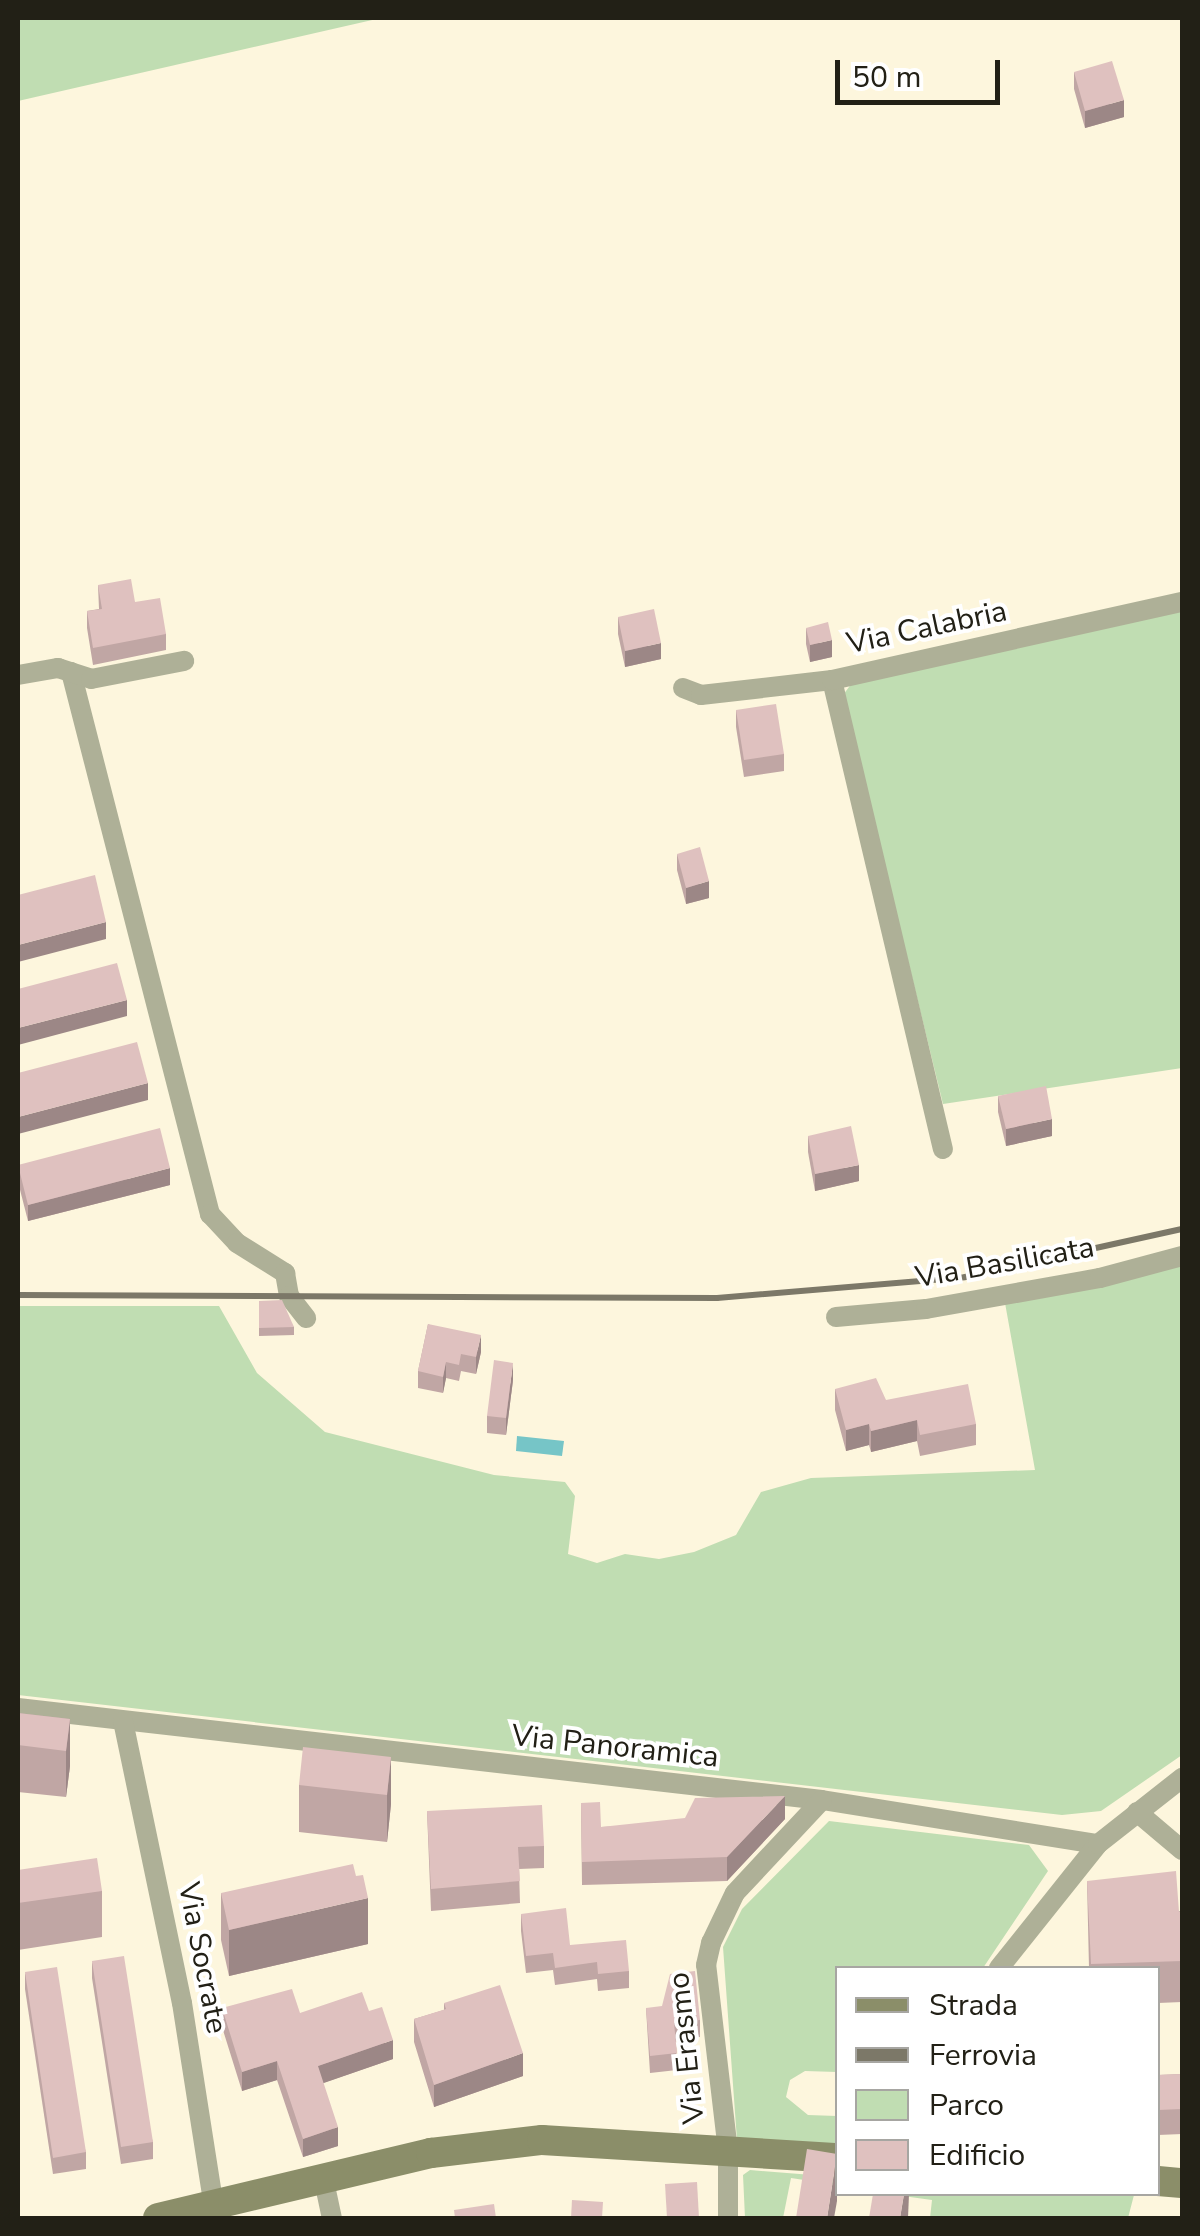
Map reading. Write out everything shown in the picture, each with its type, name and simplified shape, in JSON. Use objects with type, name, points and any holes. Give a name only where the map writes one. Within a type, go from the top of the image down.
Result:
[{"type":"main road","points":[[158,2218],[431,2154],[542,2140],[835,2158]]},
{"type":"street","name":"Via Calabria","points":[[683,688],[701,695],[832,680],[1182,602]]},
{"type":"street","points":[[18,674],[58,668],[91,679],[184,660]]},
{"type":"street","points":[[71,672],[210,1214],[237,1243],[285,1273],[290,1296],[306,1318]]},
{"type":"street","points":[[832,680],[943,1149]]},
{"type":"street","name":"Via Basilicata","points":[[836,1317],[1100,1278],[1182,1256]]},
{"type":"street","name":"Via Panoramica","points":[[18,1708],[822,1800],[1098,1844]]},
{"type":"street","name":"Via Socrate","points":[[123,1721],[182,2003],[214,2207]]},
{"type":"street","points":[[1001,1966],[1098,1844],[1182,1778]]},
{"type":"street","name":"Via Erasmo","points":[[728,2218],[728,2151],[706,1965],[711,1943],[734,1894],[822,1800]]},
{"type":"street","points":[[1137,1812],[1182,1850]]},
{"type":"street","points":[[324,2180],[332,2218]]},
{"type":"green space","points":[[18,18],[381,18],[18,101]]},
{"type":"green space","points":[[1182,608],[1182,1068],[943,1104],[843,695],[852,683]]},
{"type":"green space","points":[[1182,1265],[1182,1755],[1101,1811],[1062,1815],[18,1695],[18,1306],[219,1306],[257,1373],[325,1432],[494,1475],[565,1482],[575,1496],[568,1554],[597,1563],[625,1554],[659,1559],[694,1552],[736,1535],[761,1492],[811,1478],[1035,1470],[1005,1303]]},
{"type":"green space","points":[[829,1821],[1029,1845],[1048,1871],[984,1966],[835,1966],[835,2072],[805,2071],[790,2080],[786,2097],[808,2115],[835,2116],[835,2146],[737,2140],[723,1947],[742,1909]]},
{"type":"green space","points":[[750,2170],[835,2177],[835,2185],[791,2178],[783,2218],[745,2218],[743,2175]]},
{"type":"green space","points":[[903,2196],[1134,2196],[1128,2218],[930,2218],[932,2200]]},
{"type":"water","points":[[517,1436],[564,1441],[562,1456],[516,1451]]},
{"type":"building","points":[[1112,61],[1124,100],[1085,111],[1074,72]]},
{"type":"building","points":[[131,579],[135,602],[160,598],[166,634],[93,648],[87,611],[102,609],[98,585]]},
{"type":"building","points":[[654,609],[661,643],[625,651],[618,617]]},
{"type":"building","points":[[828,622],[832,640],[810,645],[806,628]]},
{"type":"building","points":[[776,704],[784,754],[744,760],[736,710]]},
{"type":"building","points":[[700,847],[709,881],[686,888],[677,854]]},
{"type":"building","points":[[95,875],[106,922],[18,945],[18,895]]},
{"type":"building","points":[[117,963],[127,1000],[18,1028],[18,989]]},
{"type":"building","points":[[137,1042],[148,1083],[18,1117],[18,1073]]},
{"type":"building","points":[[1046,1086],[1052,1119],[1006,1129],[998,1096]]},
{"type":"building","points":[[851,1126],[859,1165],[815,1174],[808,1136]]},
{"type":"building","points":[[160,1128],[170,1168],[28,1205],[18,1165]]},
{"type":"building","points":[[282,1300],[294,1327],[259,1328],[259,1301]]},
{"type":"building","points":[[428,1324],[481,1335],[476,1357],[461,1354],[459,1365],[446,1362],[443,1377],[418,1371]]},
{"type":"building","points":[[494,1360],[513,1363],[506,1418],[487,1416]]},
{"type":"building","points":[[876,1378],[886,1400],[968,1384],[976,1424],[920,1435],[917,1420],[871,1431],[869,1424],[846,1430],[835,1389]]},
{"type":"building","points":[[18,1713],[70,1719],[66,1751],[18,1745]]},
{"type":"building","points":[[303,1747],[391,1757],[387,1795],[299,1785]]},
{"type":"building","points":[[785,1796],[727,1857],[582,1862],[581,1803],[600,1802],[601,1827],[685,1818],[695,1798]]},
{"type":"building","points":[[542,1805],[544,1846],[518,1847],[520,1881],[431,1889],[427,1811]]},
{"type":"building","points":[[97,1858],[102,1891],[18,1903],[18,1870]]},
{"type":"building","points":[[353,1864],[356,1876],[363,1875],[368,1898],[229,1930],[221,1893]]},
{"type":"building","points":[[1176,1871],[1182,1912],[1182,1961],[1091,1964],[1087,1881]]},
{"type":"building","points":[[566,1908],[570,1945],[626,1940],[629,1971],[598,1974],[597,1962],[555,1968],[553,1953],[526,1956],[521,1914]]},
{"type":"building","points":[[124,1956],[153,2142],[121,2147],[92,1961]]},
{"type":"building","points":[[57,1967],[86,2152],[53,2158],[25,1972]]},
{"type":"building","points":[[695,1971],[700,2020],[674,2023],[677,2053],[650,2056],[646,2008],[662,2006],[670,1974]]},
{"type":"building","points":[[500,1985],[523,2053],[434,2085],[414,2019],[446,2009],[444,2003]]},
{"type":"building","points":[[292,1989],[300,2013],[362,1992],[369,2011],[382,2007],[393,2040],[318,2066],[338,2127],[303,2139],[277,2061],[242,2072],[222,2008]]},
{"type":"building","points":[[1182,2074],[1182,2109],[1160,2110],[1160,2075]]},
{"type":"building","points":[[807,2149],[835,2154],[827,2218],[796,2218]]},
{"type":"building","points":[[697,2182],[699,2218],[667,2218],[665,2184]]},
{"type":"building","points":[[873,2196],[904,2196],[900,2218],[869,2218]]},
{"type":"building","points":[[572,2200],[603,2202],[602,2218],[571,2218]]},
{"type":"building","points":[[494,2204],[496,2218],[455,2218],[454,2210]]},
{"type":"railway","points":[[18,1295],[717,1298],[965,1277],[1182,1229]]}]
